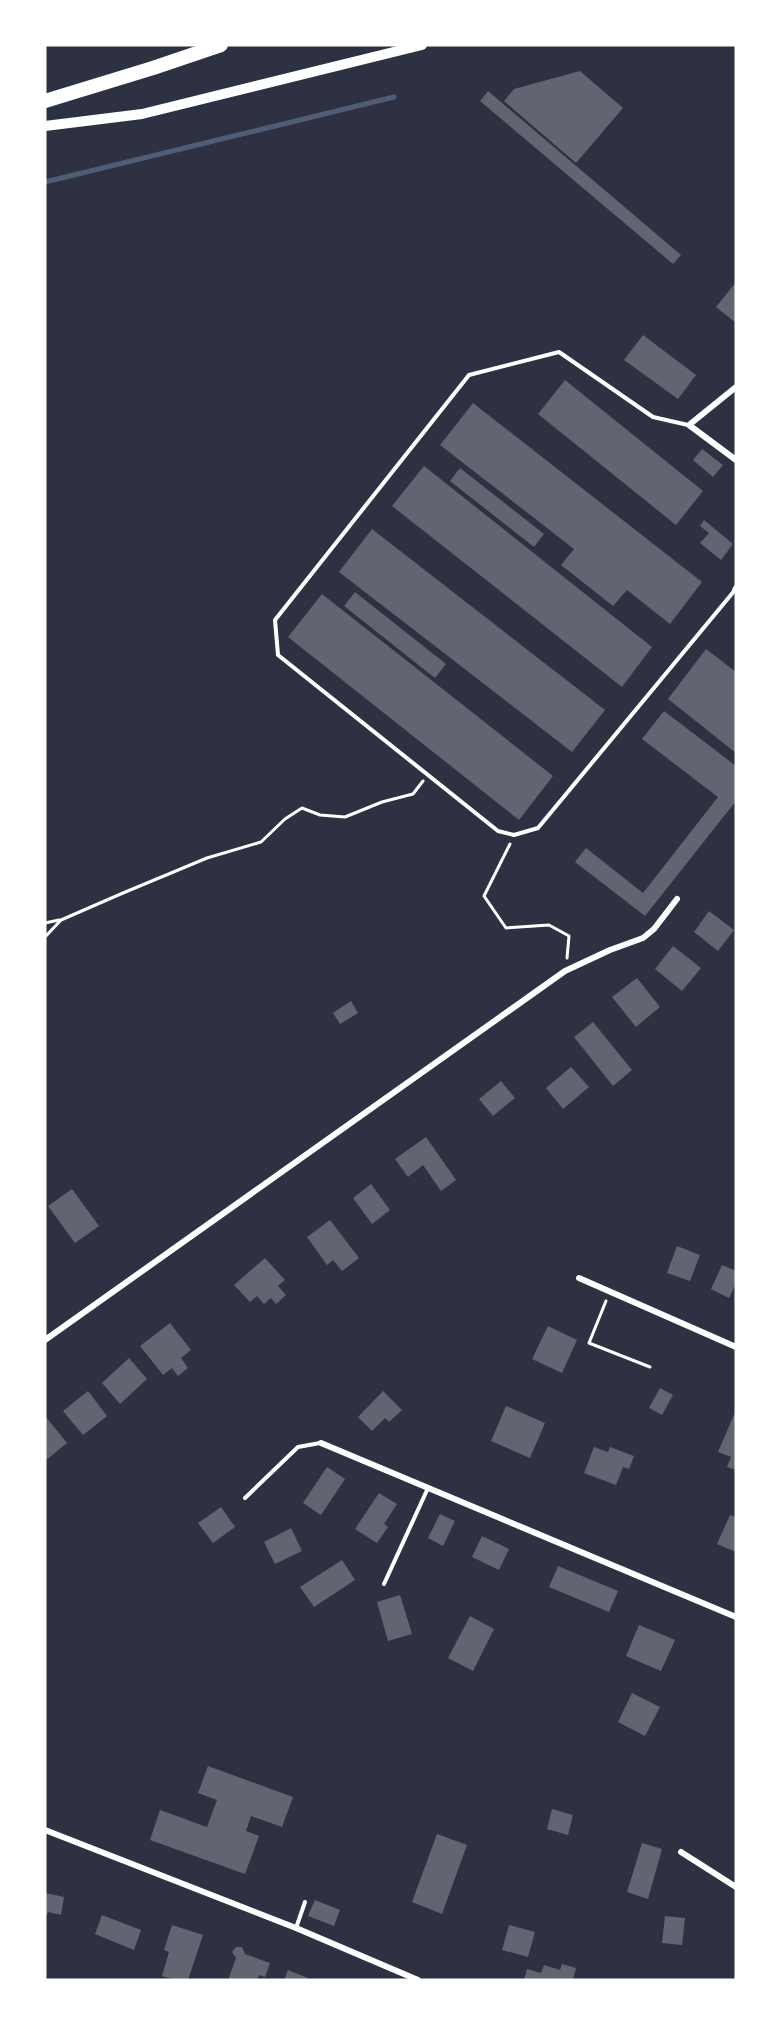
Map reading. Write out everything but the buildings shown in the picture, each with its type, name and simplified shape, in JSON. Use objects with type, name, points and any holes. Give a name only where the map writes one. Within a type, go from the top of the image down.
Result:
[{"type":"highway","points":[[45,101],[221,45]]},
{"type":"main road","points":[[45,126],[142,114],[422,45]]},
{"type":"street","points":[[736,387],[689,426],[736,460]]},
{"type":"street","points":[[45,1340],[565,971],[610,950],[643,938],[654,929],[677,899]]},
{"type":"street","points":[[579,1278],[736,1347]]},
{"type":"street","points":[[321,1443],[736,1617]]},
{"type":"street","points":[[45,1830],[296,1928],[418,1980]]},
{"type":"street","points":[[681,1852],[736,1887]]},
{"type":"lane","points":[[689,426],[653,417],[559,352],[469,375],[275,620],[278,655],[498,831],[514,836],[538,828],[736,589]]},
{"type":"lane","points":[[245,1498],[298,1446],[321,1443]]},
{"type":"lane","points":[[384,1584],[428,1488]]},
{"type":"lane","points":[[296,1928],[305,1902]]},
{"type":"path","points":[[45,923],[61,920],[207,858],[261,842],[285,819],[302,808],[320,815],[345,817],[382,802],[413,794],[428,775]]},
{"type":"path","points":[[514,836],[484,896],[506,928],[549,925],[569,936],[565,971]]},
{"type":"path","points":[[45,936],[61,920]]},
{"type":"path","points":[[610,1292],[589,1343],[650,1367]]},
{"type":"waterway","points":[[45,182],[394,97]]}]
